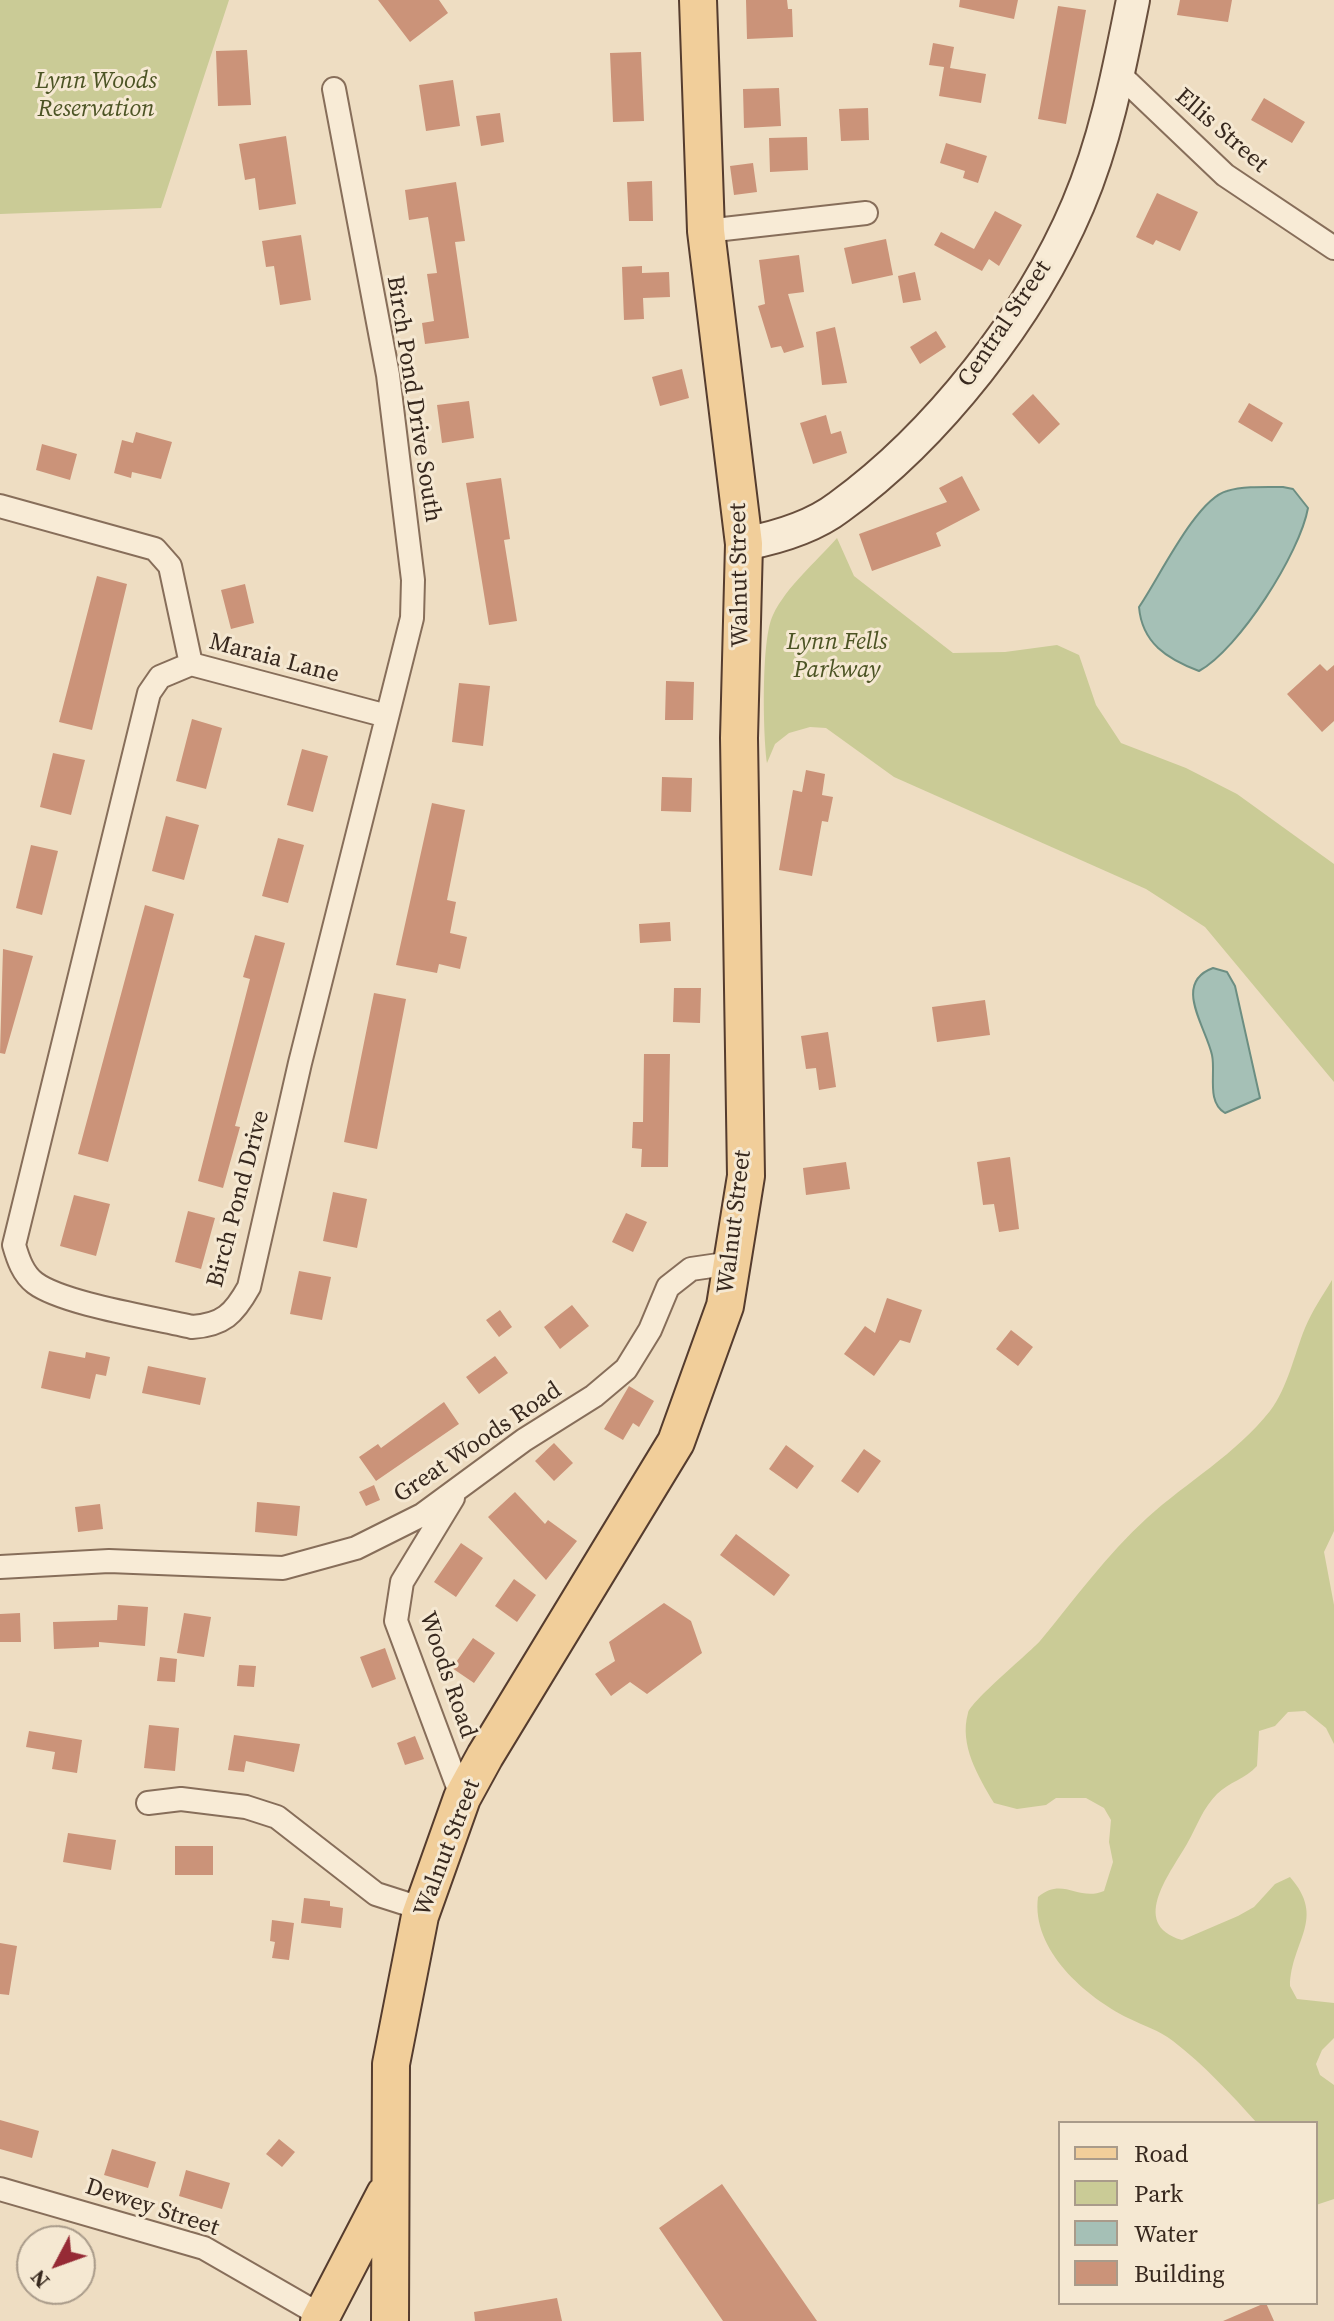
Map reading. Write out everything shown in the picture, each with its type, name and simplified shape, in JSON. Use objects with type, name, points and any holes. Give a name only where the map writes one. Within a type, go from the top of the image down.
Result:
[{"type":"main road","name":"Walnut Street","points":[[390,2321],[391,2064],[423,1909],[462,1798],[676,1442],[725,1306],[746,1176],[739,754],[744,544],[706,231],[698,0]]},
{"type":"main road","points":[[320,2318],[390,2186]]},
{"type":"street","name":"Central Street","points":[[744,544],[773,539],[837,509],[892,463],[970,380],[1036,288],[1078,205],[1114,101],[1133,0]]},
{"type":"street","name":"Ellis Street","points":[[1119,74],[1225,175],[1334,248]]},
{"type":"street","name":"Birch Pond Drive South","points":[[334,89],[388,375],[413,580],[412,618],[387,716]]},
{"type":"street","points":[[706,231],[866,213]]},
{"type":"street","name":"Maraia Lane","points":[[0,506],[155,549],[170,566],[191,664],[387,716]]},
{"type":"street","name":"Birch Pond Drive","points":[[191,664],[160,677],[149,693],[14,1245],[21,1266],[35,1283],[60,1295],[192,1327],[213,1325],[235,1313],[249,1287],[387,716]]},
{"type":"street","name":"Great Woods Road","points":[[0,1567],[109,1561],[283,1568],[356,1548],[422,1515],[594,1396],[626,1369],[650,1330],[668,1287],[691,1269],[732,1263]]},
{"type":"street","name":"Woods Road","points":[[460,1487],[402,1582],[396,1621],[462,1798]]},
{"type":"street","points":[[148,1803],[192,1800],[246,1807],[277,1817],[376,1894],[423,1909]]},
{"type":"street","name":"Dewey Street","points":[[0,2189],[204,2248],[320,2318]]},
{"type":"green space","name":"Lynn Woods Reservation","points":[[0,0],[229,0],[161,208],[0,214]]},
{"type":"green space","name":"Lynn Fells Parkway","points":[[837,538],[854,576],[953,653],[1005,652],[1057,645],[1079,655],[1096,705],[1121,743],[1186,768],[1237,794],[1334,864],[1334,1082],[1205,927],[1146,889],[894,777],[826,728],[810,727],[789,733],[775,744],[767,763],[764,687],[769,627],[786,594]]},
{"type":"green space","points":[[1332,1280],[1334,1531],[1324,1552],[1334,1605],[1334,1744],[1326,1728],[1305,1711],[1288,1712],[1275,1726],[1259,1731],[1257,1766],[1222,1790],[1208,1805],[1165,1881],[1156,1909],[1158,1922],[1166,1932],[1182,1940],[1254,1907],[1275,1884],[1290,1877],[1301,1892],[1307,1918],[1290,1986],[1297,1999],[1334,2003],[1334,2038],[1322,2050],[1316,2064],[1320,2075],[1334,2085],[1334,2199],[1318,2204],[1318,2121],[1255,2121],[1184,2050],[1162,2034],[1095,1998],[1052,1953],[1038,1917],[1038,1897],[1055,1889],[1086,1894],[1104,1891],[1113,1862],[1109,1842],[1111,1820],[1104,1808],[1086,1798],[1056,1798],[1046,1805],[1017,1809],[994,1803],[972,1760],[966,1725],[971,1707],[1040,1641],[1132,1532],[1242,1441],[1270,1411],[1286,1381],[1301,1338]]},
{"type":"water","points":[[1247,488],[1293,489],[1308,508],[1293,549],[1266,598],[1232,643],[1199,671],[1167,655],[1145,630],[1139,607],[1178,542],[1215,497],[1227,491]]},
{"type":"water","points":[[1213,968],[1227,972],[1235,986],[1260,1098],[1225,1113],[1219,1108],[1214,1095],[1212,1055],[1193,995],[1201,975]]},
{"type":"building","points":[[378,0],[439,0],[448,13],[410,42]]},
{"type":"building","points":[[746,0],[787,0],[788,9],[792,9],[793,37],[747,39]]},
{"type":"building","points":[[960,0],[1018,0],[1014,19],[959,7]]},
{"type":"building","points":[[1180,0],[1232,0],[1228,22],[1177,15]]},
{"type":"building","points":[[1058,6],[1086,10],[1066,124],[1038,119]]},
{"type":"building","points":[[933,43],[954,47],[950,68],[986,74],[981,103],[939,96],[944,67],[929,65]]},
{"type":"building","points":[[247,50],[251,105],[218,106],[216,51]]},
{"type":"building","points":[[641,52],[644,121],[613,122],[610,53]]},
{"type":"building","points":[[453,80],[460,126],[426,131],[419,85]]},
{"type":"building","points":[[779,88],[781,126],[744,128],[743,89]]},
{"type":"building","points":[[1264,98],[1305,122],[1292,143],[1251,120]]},
{"type":"building","points":[[868,108],[869,140],[841,141],[839,109]]},
{"type":"building","points":[[500,113],[504,142],[481,146],[476,116]]},
{"type":"building","points":[[286,136],[296,204],[259,210],[255,178],[245,180],[239,144]]},
{"type":"building","points":[[807,137],[808,170],[770,172],[769,138]]},
{"type":"building","points":[[946,143],[987,156],[978,183],[963,178],[965,171],[940,163]]},
{"type":"building","points":[[753,163],[757,192],[734,195],[730,166]]},
{"type":"building","points":[[652,181],[653,221],[629,221],[627,182]]},
{"type":"building","points":[[456,182],[465,241],[455,242],[469,338],[425,344],[422,323],[434,321],[427,274],[437,273],[428,217],[409,220],[405,190]]},
{"type":"building","points":[[1157,193],[1198,212],[1180,251],[1156,240],[1153,245],[1136,237]]},
{"type":"building","points":[[995,211],[1022,225],[999,266],[989,259],[982,271],[934,245],[941,232],[974,249]]},
{"type":"building","points":[[301,235],[311,300],[280,305],[274,266],[266,267],[262,241]]},
{"type":"building","points":[[886,239],[893,275],[852,284],[844,248]]},
{"type":"building","points":[[799,255],[804,292],[788,294],[804,347],[784,353],[781,346],[771,348],[758,306],[765,304],[759,260]]},
{"type":"building","points":[[642,266],[642,273],[669,272],[670,297],[643,298],[644,319],[624,320],[622,267]]},
{"type":"building","points":[[915,272],[921,300],[903,303],[898,276]]},
{"type":"building","points":[[835,327],[847,383],[822,385],[816,332]]},
{"type":"building","points":[[936,331],[946,347],[920,364],[910,347]]},
{"type":"building","points":[[682,369],[689,398],[660,406],[652,377]]},
{"type":"building","points":[[1033,394],[1060,424],[1039,444],[1012,414]]},
{"type":"building","points":[[469,401],[474,438],[442,443],[437,405]]},
{"type":"building","points":[[1249,403],[1283,423],[1272,442],[1238,422]]},
{"type":"building","points":[[826,415],[831,434],[841,431],[847,453],[813,464],[800,423]]},
{"type":"building","points":[[136,432],[172,442],[161,479],[132,472],[131,478],[114,473],[122,440],[133,443]]},
{"type":"building","points":[[42,444],[77,454],[70,480],[36,470]]},
{"type":"building","points":[[962,476],[980,510],[936,533],[941,546],[872,571],[859,534],[947,502],[939,488]]},
{"type":"building","points":[[501,478],[510,539],[504,540],[517,621],[489,625],[466,483]]},
{"type":"building","points":[[97,576],[127,584],[92,730],[59,722]]},
{"type":"building","points":[[245,584],[254,623],[231,629],[221,590]]},
{"type":"building","points":[[1320,664],[1327,671],[1334,665],[1334,721],[1322,732],[1287,694]]},
{"type":"building","points":[[666,681],[694,682],[693,720],[665,720]]},
{"type":"building","points":[[459,683],[490,686],[483,746],[452,742]]},
{"type":"building","points":[[192,719],[222,728],[206,789],[176,781]]},
{"type":"building","points":[[302,749],[328,756],[313,812],[287,805]]},
{"type":"building","points":[[53,753],[85,760],[71,815],[40,807]]},
{"type":"building","points":[[806,770],[825,774],[822,795],[833,797],[828,822],[822,821],[812,876],[779,870],[793,790],[802,792]]},
{"type":"building","points":[[662,777],[692,778],[691,812],[661,811]]},
{"type":"building","points":[[432,803],[465,810],[447,900],[456,902],[450,933],[467,937],[460,969],[439,964],[437,973],[396,965]]},
{"type":"building","points":[[166,816],[199,825],[184,880],[152,871]]},
{"type":"building","points":[[278,838],[304,845],[288,903],[262,896]]},
{"type":"building","points":[[31,845],[58,851],[42,915],[16,908]]},
{"type":"building","points":[[145,905],[174,914],[108,1162],[78,1154]]},
{"type":"building","points":[[670,922],[671,941],[640,943],[639,924]]},
{"type":"building","points":[[255,935],[285,943],[235,1126],[240,1127],[223,1188],[198,1181],[250,979],[243,977]]},
{"type":"building","points":[[3,949],[33,956],[5,1054],[0,1053]]},
{"type":"building","points":[[674,988],[701,988],[700,1023],[673,1022]]},
{"type":"building","points":[[374,993],[406,999],[377,1149],[344,1142]]},
{"type":"building","points":[[985,1000],[990,1035],[937,1042],[932,1007]]},
{"type":"building","points":[[828,1032],[836,1087],[819,1090],[816,1068],[806,1069],[801,1036]]},
{"type":"building","points":[[644,1054],[670,1054],[668,1167],[641,1167],[642,1149],[632,1148],[633,1122],[643,1122]]},
{"type":"building","points":[[1010,1157],[1019,1229],[999,1232],[994,1204],[983,1205],[977,1162]]},
{"type":"building","points":[[846,1162],[850,1189],[806,1195],[803,1168]]},
{"type":"building","points":[[333,1192],[367,1199],[357,1248],[323,1241]]},
{"type":"building","points":[[74,1195],[110,1204],[96,1256],[60,1246]]},
{"type":"building","points":[[188,1211],[215,1218],[201,1269],[175,1262]]},
{"type":"building","points":[[626,1213],[647,1222],[633,1252],[612,1242]]},
{"type":"building","points":[[299,1271],[331,1277],[322,1320],[290,1314]]},
{"type":"building","points":[[887,1298],[922,1310],[910,1343],[900,1340],[874,1376],[844,1354],[865,1326],[875,1333]]},
{"type":"building","points":[[572,1305],[589,1326],[560,1349],[544,1327]]},
{"type":"building","points":[[500,1310],[512,1327],[499,1337],[486,1320]]},
{"type":"building","points":[[1011,1330],[1033,1347],[1018,1366],[996,1349]]},
{"type":"building","points":[[49,1351],[85,1358],[86,1352],[110,1357],[106,1376],[96,1374],[90,1399],[41,1388]]},
{"type":"building","points":[[495,1356],[508,1373],[479,1394],[466,1377]]},
{"type":"building","points":[[148,1366],[206,1378],[200,1405],[142,1393]]},
{"type":"building","points":[[629,1386],[654,1401],[639,1427],[633,1423],[623,1440],[604,1429]]},
{"type":"building","points":[[444,1402],[459,1424],[376,1481],[359,1457],[378,1444],[381,1448]]},
{"type":"building","points":[[554,1443],[573,1463],[554,1481],[535,1461]]},
{"type":"building","points":[[786,1445],[814,1466],[797,1489],[769,1469]]},
{"type":"building","points":[[864,1449],[881,1461],[858,1493],[841,1481]]},
{"type":"building","points":[[374,1485],[380,1500],[366,1506],[359,1492]]},
{"type":"building","points":[[515,1492],[545,1524],[548,1520],[577,1541],[546,1580],[488,1517]]},
{"type":"building","points":[[257,1502],[300,1506],[297,1536],[255,1532]]},
{"type":"building","points":[[100,1504],[103,1529],[78,1532],[75,1507]]},
{"type":"building","points":[[736,1534],[790,1575],[774,1596],[720,1555]]},
{"type":"building","points":[[461,1543],[483,1558],[456,1597],[434,1582]]},
{"type":"building","points":[[514,1579],[536,1595],[517,1622],[495,1606]]},
{"type":"building","points":[[664,1603],[691,1621],[702,1653],[647,1694],[630,1682],[611,1696],[595,1674],[615,1661],[609,1642]]},
{"type":"building","points":[[118,1605],[148,1607],[145,1646],[99,1642],[99,1647],[54,1649],[53,1622],[117,1620]]},
{"type":"building","points":[[20,1613],[21,1642],[0,1642],[0,1614]]},
{"type":"building","points":[[184,1613],[211,1617],[204,1657],[177,1653]]},
{"type":"building","points":[[473,1638],[495,1653],[474,1683],[452,1668]]},
{"type":"building","points":[[385,1648],[396,1679],[372,1688],[360,1657]]},
{"type":"building","points":[[160,1657],[177,1659],[175,1682],[157,1681]]},
{"type":"building","points":[[239,1665],[256,1666],[254,1687],[237,1686]]},
{"type":"building","points":[[149,1725],[179,1728],[175,1771],[144,1768]]},
{"type":"building","points":[[29,1731],[82,1740],[77,1773],[52,1769],[55,1752],[26,1747]]},
{"type":"building","points":[[234,1735],[300,1744],[294,1772],[246,1761],[244,1772],[228,1770]]},
{"type":"building","points":[[415,1736],[424,1759],[405,1765],[397,1743]]},
{"type":"building","points":[[68,1833],[116,1840],[111,1870],[63,1862]]},
{"type":"building","points":[[175,1846],[213,1846],[213,1875],[175,1875]]},
{"type":"building","points":[[304,1898],[330,1901],[330,1906],[343,1908],[341,1928],[301,1923]]},
{"type":"building","points":[[272,1920],[294,1923],[289,1960],[272,1958],[275,1942],[270,1941]]},
{"type":"building","points":[[0,1943],[17,1946],[9,1995],[0,1994]]},
{"type":"building","points":[[0,2120],[39,2131],[32,2158],[0,2149]]},
{"type":"building","points":[[279,2139],[295,2152],[282,2167],[266,2154]]},
{"type":"building","points":[[112,2149],[156,2162],[148,2188],[104,2175]]},
{"type":"building","points":[[186,2170],[230,2183],[222,2209],[179,2196]]},
{"type":"building","points":[[722,2184],[817,2321],[723,2321],[659,2228]]},
{"type":"building","points":[[557,2298],[562,2321],[475,2321],[474,2312]]},
{"type":"building","points":[[1267,2305],[1274,2321],[1223,2321]]}]
